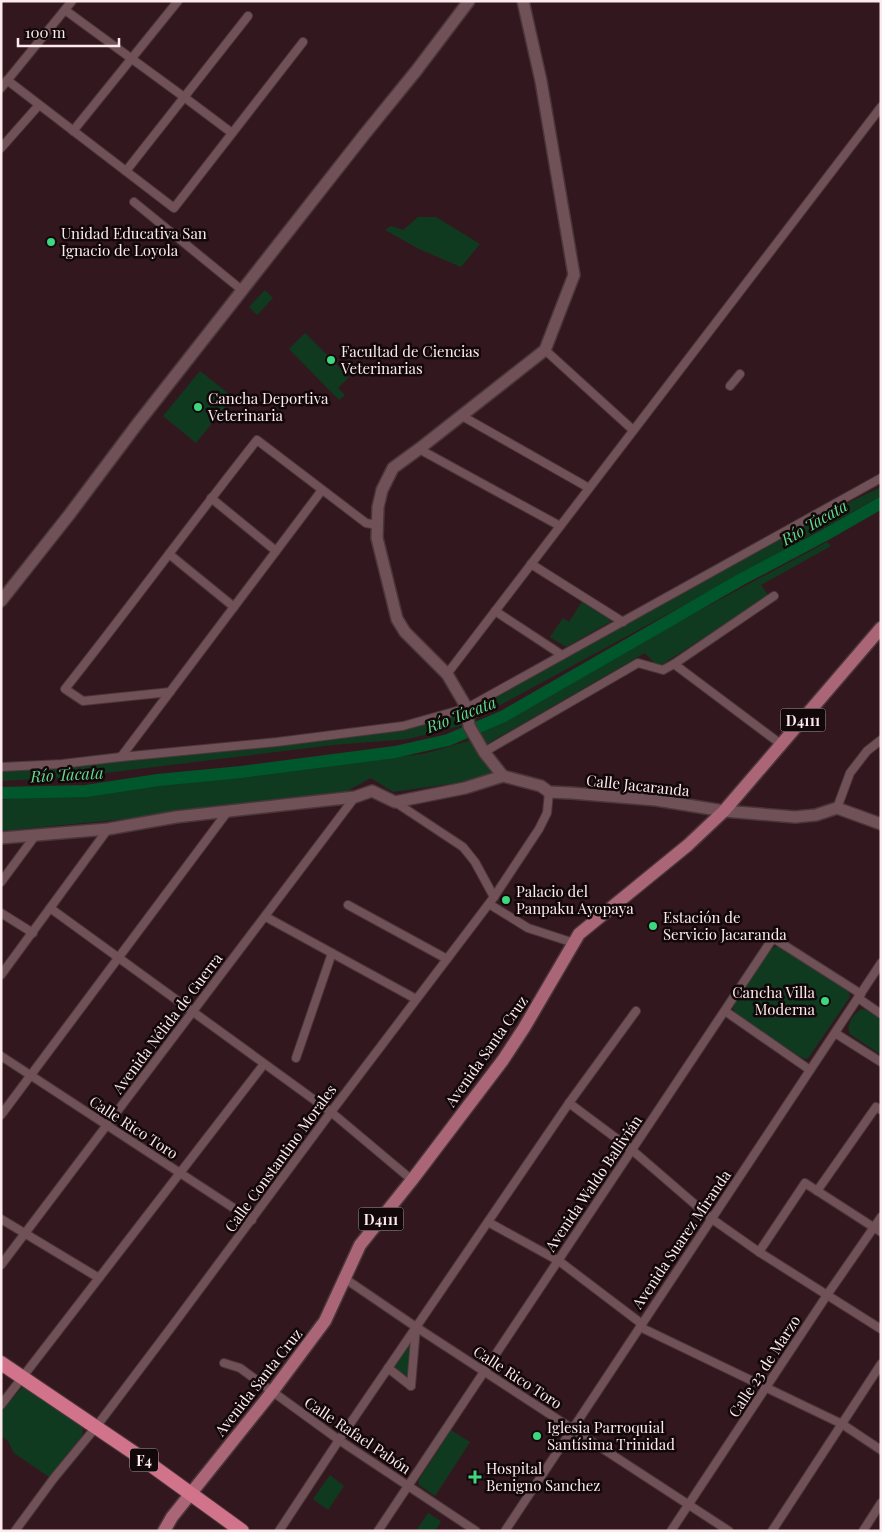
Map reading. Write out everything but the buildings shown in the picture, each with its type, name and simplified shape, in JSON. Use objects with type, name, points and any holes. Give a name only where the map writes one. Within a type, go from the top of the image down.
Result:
[{"type":"highway","name":"F4","points":[[1,1363],[96,1427],[242,1531]]},
{"type":"main road","name":"Avenida Santa Cruz","points":[[164,1531],[172,1517],[272,1392],[325,1320],[360,1245],[503,1060],[580,934],[688,845],[724,811],[881,628]]},
{"type":"street","points":[[1,88],[72,1]]},
{"type":"street","points":[[73,131],[178,1]]},
{"type":"street","points":[[1,601],[138,423],[416,72],[469,1]]},
{"type":"street","points":[[395,802],[465,788],[503,776],[484,752],[471,729],[467,708],[447,674],[405,632],[397,619],[377,538],[378,507],[382,490],[393,468],[546,350],[574,275],[541,82],[523,1]]},
{"type":"street","points":[[65,10],[232,133]]},
{"type":"street","points":[[126,171],[248,16]]},
{"type":"street","points":[[7,80],[174,208],[303,42]]},
{"type":"street","points":[[1,148],[39,105]]},
{"type":"street","points":[[447,674],[881,107]]},
{"type":"street","points":[[134,202],[243,291]]},
{"type":"street","points":[[546,350],[633,430]]},
{"type":"street","points":[[730,386],[740,374]]},
{"type":"street","points":[[462,416],[588,488]]},
{"type":"street","points":[[170,692],[83,701],[65,689],[257,440],[366,523],[378,525]]},
{"type":"street","points":[[419,449],[560,526]]},
{"type":"street","points":[[1,767],[62,764],[277,742],[403,726],[467,708],[881,478]]},
{"type":"street","points":[[121,757],[322,490]]},
{"type":"street","points":[[211,498],[276,551]]},
{"type":"street","points":[[169,554],[234,607]]},
{"type":"street","points":[[531,564],[622,622]]},
{"type":"street","points":[[484,752],[638,663],[662,670],[674,664],[774,596]]},
{"type":"street","points":[[495,611],[562,655]]},
{"type":"street","points":[[674,664],[782,745]]},
{"type":"street","points":[[881,740],[867,751],[850,773],[837,808],[881,824]]},
{"type":"street","name":"Calle Jacaranda","points":[[503,776],[541,786],[549,792],[656,800],[724,811],[795,817],[816,815],[837,808]]},
{"type":"street","points":[[1,838],[108,829],[176,817],[355,797],[372,791],[395,802],[463,847],[476,862],[491,900],[528,928],[574,943]]},
{"type":"street","name":"Calle Constantino Morales","points":[[15,1531],[54,1478],[96,1427],[491,900],[539,829],[547,813],[549,792]]},
{"type":"street","name":"Avenida Nélida de Guerra","points":[[1,1265],[355,797]]},
{"type":"street","points":[[1,1115],[228,811]]},
{"type":"street","points":[[1,975],[108,829]]},
{"type":"street","points":[[1,882],[35,836]]},
{"type":"street","points":[[348,905],[447,959]]},
{"type":"street","points":[[50,908],[331,1112],[412,1180]]},
{"type":"street","points":[[1,913],[33,933]]},
{"type":"street","points":[[266,917],[416,1000]]},
{"type":"street","name":"Avenida Waldo Ballivián","points":[[378,1531],[773,938],[859,996]]},
{"type":"street","points":[[296,1058],[332,953]]},
{"type":"street","name":"Avenida Suarez Miranda","points":[[505,1531],[881,963]]},
{"type":"street","points":[[859,996],[881,1014]]},
{"type":"street","points":[[725,1010],[810,1070]]},
{"type":"street","points":[[279,1531],[569,1103],[636,1011]]},
{"type":"street","points":[[835,1033],[881,1062]]},
{"type":"street","name":"Calle Rico Toro","points":[[1,1056],[252,1220]]},
{"type":"street","points":[[1,1405],[264,1064]]},
{"type":"street","points":[[569,1103],[632,1150],[712,1219],[759,1252],[881,1329]]},
{"type":"street","points":[[817,1191],[876,1107],[881,1110]]},
{"type":"street","points":[[759,1252],[805,1183],[877,1230]]},
{"type":"street","name":"Calle 23 de Marzo","points":[[671,1531],[827,1295],[877,1230],[881,1217]]},
{"type":"street","points":[[1,1219],[99,1278]]},
{"type":"street","points":[[488,1222],[559,1260],[641,1326],[842,1424],[881,1450]]},
{"type":"street","name":"Calle Rico Toro","points":[[344,1278],[729,1531]]},
{"type":"street","points":[[388,1368],[411,1386],[416,1327]]},
{"type":"street","name":"Calle Rafael Pabón","points":[[224,1363],[240,1368],[339,1440],[476,1531]]},
{"type":"street","points":[[772,1531],[881,1364]]},
{"type":"street","points":[[863,1531],[881,1503]]},
{"type":"green space","points":[[418,217],[436,217],[480,244],[461,267],[419,249],[385,230],[391,226],[403,230]]},
{"type":"green space","points":[[265,290],[273,298],[257,315],[249,307]]},
{"type":"green space","points":[[305,333],[349,377],[338,388],[345,395],[339,400],[289,349]]},
{"type":"green space","name":"Cancha Deportiva Veterinaria","points":[[200,371],[233,397],[196,443],[163,416]]},
{"type":"green space","points":[[881,487],[881,496],[473,720],[472,708],[821,516]]},
{"type":"green space","points":[[827,542],[831,546],[761,585],[768,595],[658,667],[645,653],[487,744],[478,731],[539,702],[641,642]]},
{"type":"green space","points":[[585,597],[615,619],[566,647],[550,637],[563,618],[569,622]]},
{"type":"green space","points":[[463,713],[464,725],[408,739],[333,745],[73,777],[1,781],[1,770],[401,730]]},
{"type":"green space","points":[[472,740],[493,773],[464,782],[393,792],[371,778],[347,791],[126,819],[1,831],[1,800],[423,754]]},
{"type":"green space","points":[[779,947],[848,990],[850,997],[807,1059],[802,1058],[735,1013],[733,1008],[770,950]]},
{"type":"green space","points":[[862,1009],[881,1019],[881,1055],[850,1034],[849,1023],[856,1013]]},
{"type":"green space","points":[[413,1339],[409,1375],[405,1378],[396,1371],[395,1367]]},
{"type":"green space","points":[[24,1385],[81,1424],[83,1428],[82,1436],[49,1477],[14,1453],[8,1441],[1,1436],[1,1412]]},
{"type":"green space","points":[[451,1430],[470,1442],[435,1496],[419,1485],[418,1481]]},
{"type":"green space","points":[[330,1475],[344,1486],[328,1510],[313,1499]]},
{"type":"green space","points":[[428,1513],[441,1521],[435,1531],[416,1531]]},
{"type":"waterway","name":"Río Tacata","points":[[1,793],[86,791],[158,780],[241,772],[395,752],[448,740],[504,716],[740,580],[881,503]]},
{"type":"place","name":"Unidad Educativa San Ignacio de Loyola","points":[[51,242]]},
{"type":"place","name":"Facultad de Ciencias Veterinarias","points":[[331,360]]},
{"type":"place","name":"Cancha Deportiva Veterinaria","points":[[198,407]]},
{"type":"place","name":"Palacio del Panpaku Ayopaya","points":[[506,900]]},
{"type":"place","name":"Estación de Servicio Jacaranda","points":[[653,926]]},
{"type":"place","name":"Cancha Villa Moderna","points":[[825,1001]]},
{"type":"place","name":"Iglesia Parroquial Santísima Trinidad","points":[[537,1436]]},
{"type":"place","name":"Hospital Benigno Sanchez","points":[[475,1477]]}]
